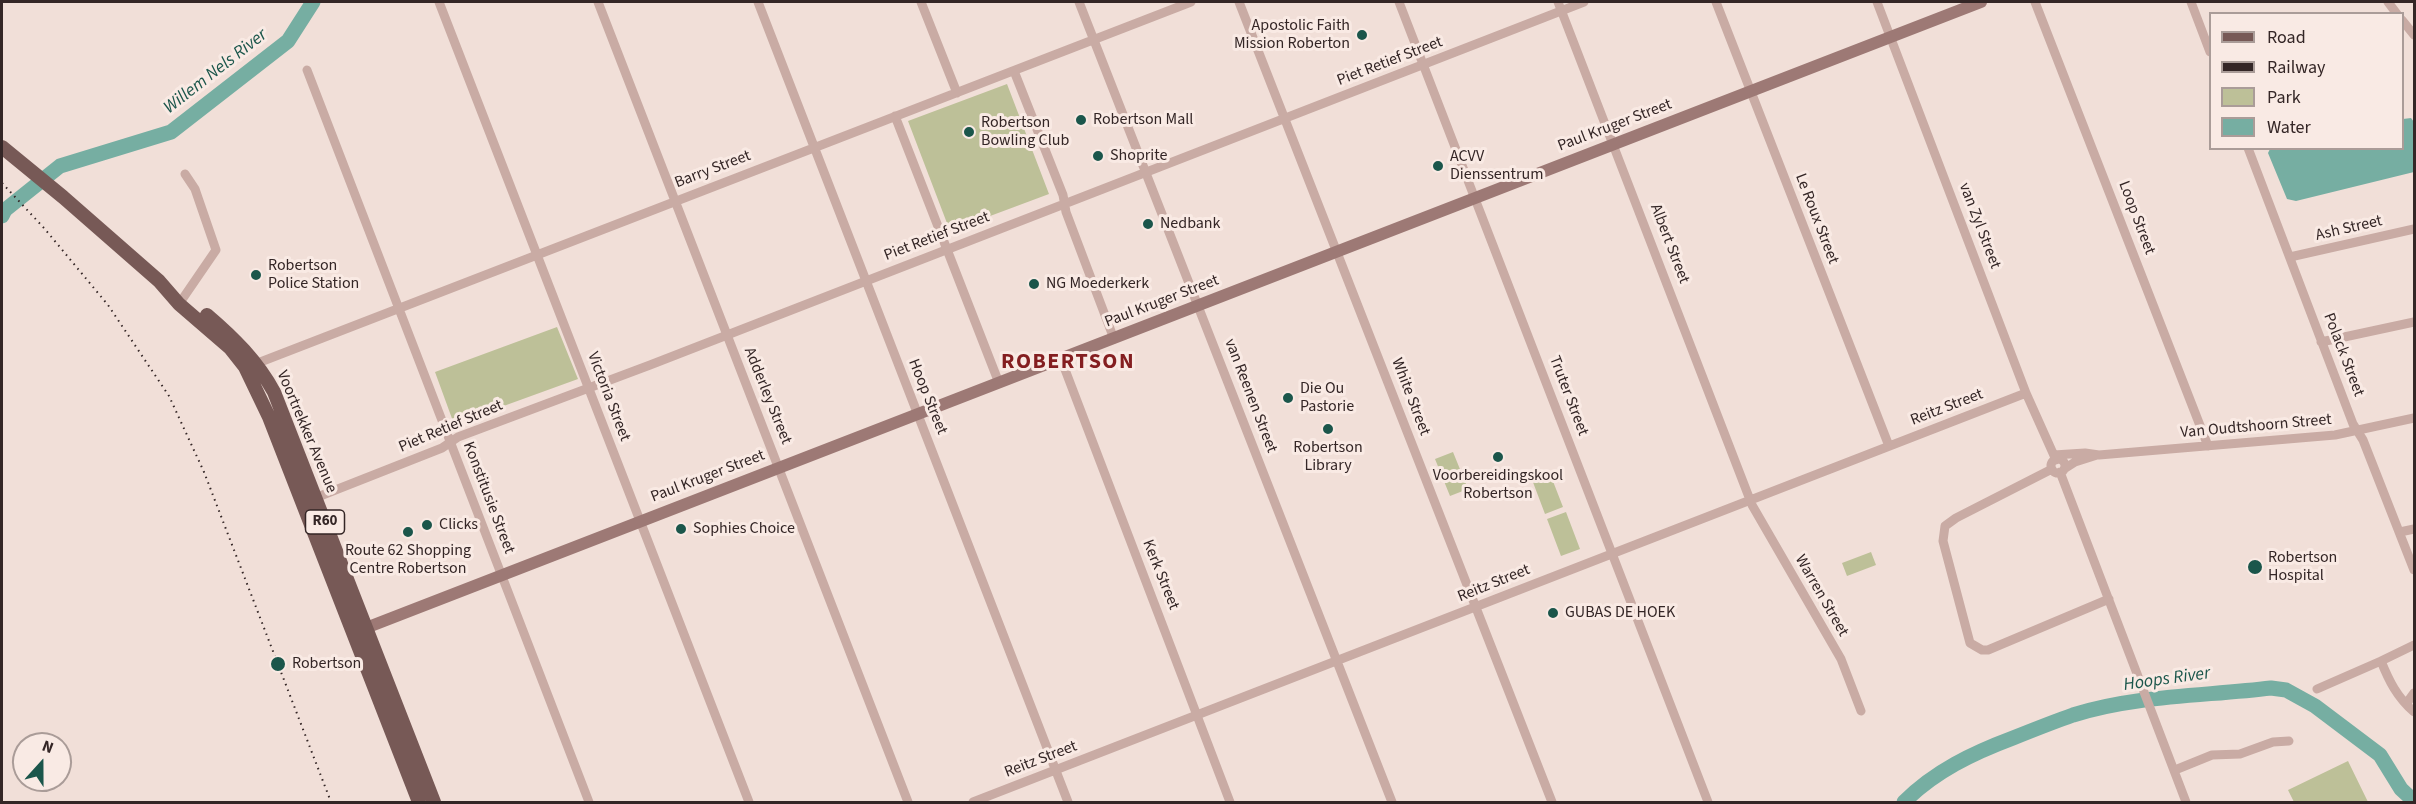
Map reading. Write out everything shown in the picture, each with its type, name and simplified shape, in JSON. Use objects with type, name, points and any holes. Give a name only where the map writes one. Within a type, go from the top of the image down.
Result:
[{"type":"main road","name":"Voortrekker Avenue","points":[[2,147],[182,301],[251,365],[269,417],[309,500],[434,802]]},
{"type":"main road","name":"Voortrekker Avenue","points":[[361,630],[419,802]]},
{"type":"street","name":"Victoria Street","points":[[438,2],[749,802]]},
{"type":"street","name":"Adderley Street","points":[[598,2],[908,802]]},
{"type":"street","name":"Hoop Street","points":[[758,2],[1068,802]]},
{"type":"street","points":[[921,2],[957,93]]},
{"type":"street","name":"van Reenen Street","points":[[1079,2],[1392,802]]},
{"type":"street","name":"Barry Street","points":[[251,365],[1191,2]]},
{"type":"street","name":"White Street","points":[[1239,2],[1552,802]]},
{"type":"street","name":"Truter Street","points":[[1399,2],[1708,802]]},
{"type":"street","name":"Piet Retief Street","points":[[309,500],[442,448],[458,437],[1423,65],[1560,6],[1584,2]]},
{"type":"street","name":"Le Roux Street","points":[[1716,2],[1889,446]]},
{"type":"street","name":"van Zyl Street","points":[[1876,2],[2026,393],[2057,465],[2187,802]]},
{"type":"street","name":"Paul Kruger Street","points":[[361,630],[1981,2]]},
{"type":"street","name":"Loop Street","points":[[2035,2],[2208,446]]},
{"type":"street","points":[[2191,2],[2209,47]]},
{"type":"street","name":"Albert Street","points":[[1560,6],[1750,499]]},
{"type":"street","points":[[2404,21],[2415,35]]},
{"type":"street","name":"Konstitusie Street","points":[[307,70],[589,802]]},
{"type":"street","points":[[1014,71],[1114,339]]},
{"type":"street","points":[[895,116],[999,383]]},
{"type":"street","name":"Polack Street","points":[[2249,150],[2321,342],[2415,570]]},
{"type":"street","points":[[182,301],[216,250],[195,189],[185,174]]},
{"type":"street","name":"Ash Street","points":[[2290,257],[2415,229]]},
{"type":"street","points":[[2321,342],[2415,322]]},
{"type":"street","name":"Kerk Street","points":[[1061,359],[1230,802]]},
{"type":"street","name":"Reitz Street","points":[[973,802],[2026,393]]},
{"type":"street","name":"Van Oudtshoorn Street","points":[[2057,465],[2099,455],[2335,435],[2415,418]]},
{"type":"street","name":"Van Oudtshoorn Street","points":[[2057,465],[2085,453],[2099,455]]},
{"type":"street","points":[[2057,465],[1945,526],[1943,541],[1970,643],[1982,651],[1988,650],[2109,599]]},
{"type":"street","name":"Warren Street","points":[[1750,499],[1767,534],[1841,659],[1861,711]]},
{"type":"street","points":[[2400,532],[2415,529]]},
{"type":"street","points":[[2316,689],[2415,645]]},
{"type":"street","points":[[2381,661],[2390,682],[2415,712]]},
{"type":"street","points":[[2406,704],[2415,693]]},
{"type":"street","points":[[2175,770],[2212,755],[2240,754],[2273,742],[2289,741]]},
{"type":"green space","points":[[1007,84],[1049,194],[950,231],[908,121]]},
{"type":"green space","points":[[557,327],[578,379],[454,424],[435,372]]},
{"type":"green space","points":[[1453,452],[1468,489],[1450,496],[1435,459]]},
{"type":"green space","points":[[1549,471],[1563,507],[1545,514],[1531,477]]},
{"type":"green space","points":[[1566,512],[1580,549],[1561,556],[1547,519]]},
{"type":"green space","points":[[1871,552],[1876,565],[1847,576],[1842,563]]},
{"type":"green space","points":[[2348,761],[2368,802],[2294,802],[2288,790]]},
{"type":"water","points":[[2411,118],[2414,122],[2414,172],[2296,201],[2287,199],[2268,153],[2270,150],[2404,150],[2404,119]]},
{"type":"waterway","name":"Willem Nels River","points":[[2,216],[5,210],[60,166],[171,132],[288,41],[313,2]]},
{"type":"waterway","name":"Hoops River","points":[[1904,802],[1928,781],[1969,757],[2073,715],[2121,703],[2271,688],[2286,690],[2315,706],[2380,755],[2401,789],[2414,801]]},
{"type":"railway","points":[[2,183],[44,228],[108,305],[169,396],[204,472],[331,802]]},
{"type":"place","name":"Apostolic Faith Mission Roberton","points":[[1362,35]]},
{"type":"place","name":"Robertson Mall","points":[[1081,120]]},
{"type":"place","name":"Robertson Bowling Club","points":[[969,132]]},
{"type":"place","name":"Shoprite","points":[[1098,156]]},
{"type":"place","name":"ACVV Dienssentrum","points":[[1438,166]]},
{"type":"place","name":"Nedbank","points":[[1148,224]]},
{"type":"place","name":"Robertson Police Station","points":[[256,275]]},
{"type":"place","name":"NG Moederkerk","points":[[1034,284]]},
{"type":"place","name":"Die Ou Pastorie","points":[[1288,398]]},
{"type":"place","name":"Robertson Library","points":[[1328,429]]},
{"type":"place","name":"Voorbereidingskool Robertson","points":[[1498,457]]},
{"type":"place","name":"Clicks","points":[[427,525]]},
{"type":"place","name":"Sophies Choice","points":[[681,529]]},
{"type":"place","name":"Route 62 Shopping Centre Robertson","points":[[408,532]]},
{"type":"place","name":"Robertson Hospital","points":[[2255,567]]},
{"type":"place","name":"GUBAS DE HOEK","points":[[1553,613]]},
{"type":"place","name":"Robertson","points":[[278,664]]},
{"type":"district","name":"ROBERTSON","points":[[1068,363]]}]
